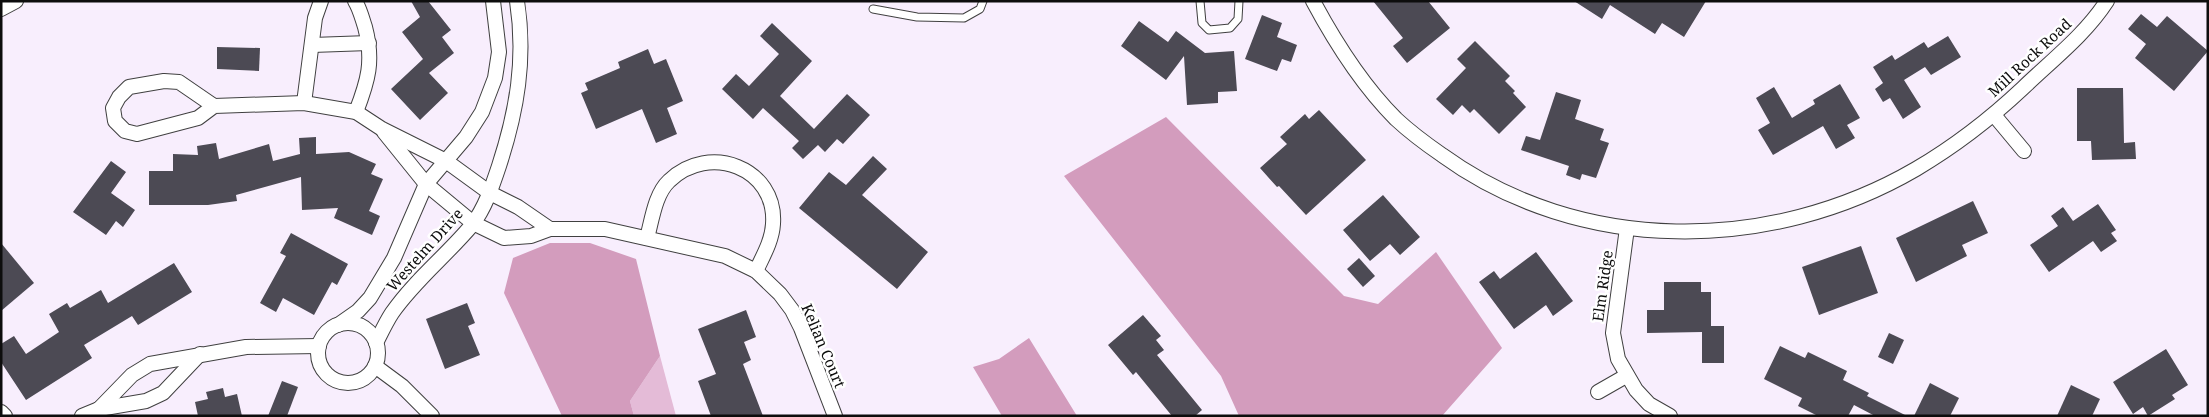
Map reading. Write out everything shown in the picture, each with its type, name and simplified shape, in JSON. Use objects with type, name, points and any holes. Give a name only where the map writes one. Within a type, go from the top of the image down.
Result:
[{"type":"street","points":[[1,9],[16,1]]},
{"type":"street","points":[[304,103],[315,18],[321,1]]},
{"type":"street","points":[[354,1],[359,7],[369,43],[368,79],[356,112]]},
{"type":"street","name":"Westelm Drive","points":[[338,325],[358,312],[370,298],[394,258],[426,184],[482,112],[489,97],[499,52],[493,1]]},
{"type":"street","name":"Westelm Drive","points":[[376,343],[391,314],[417,282],[473,223],[490,193],[509,137],[519,92],[522,51],[517,1]]},
{"type":"street","name":"Mill Rock Road","points":[[1313,1],[1349,62],[1375,96],[1398,120],[1466,172],[1504,193],[1544,209],[1585,221],[1627,228],[1672,232],[1715,231],[1767,224],[1818,211],[1867,193],[1914,170],[1959,142],[1994,115],[2087,28],[2106,1]]},
{"type":"street","points":[[312,45],[369,43]]},
{"type":"street","points":[[214,106],[179,82],[164,81],[128,87],[119,97],[113,108],[115,121],[124,131],[136,134],[198,118],[214,106],[304,103],[356,112],[382,129],[446,160],[490,193],[518,207],[550,229]]},
{"type":"street","name":"Mill Rock Road","points":[[1994,115],[2024,151]]},
{"type":"street","name":"Kelian Court","points":[[382,129],[426,184],[473,223],[504,238],[530,236],[550,229],[605,229],[725,256],[756,271],[780,294],[792,310],[801,328],[835,416]]},
{"type":"street","points":[[648,238],[659,196],[668,182],[685,169],[707,161],[728,162],[747,172],[762,186],[771,203],[773,224],[769,243],[756,271]]},
{"type":"street","name":"Elm Ridge","points":[[1627,228],[1613,333],[1618,359],[1626,376],[1649,404],[1670,416]]},
{"type":"street","points":[[349,323],[361,326],[370,333],[376,343],[378,355],[375,366],[368,375],[358,382],[346,383],[335,380],[326,374],[319,364],[319,346],[321,341],[328,331],[338,325],[349,323]]},
{"type":"street","points":[[99,409],[132,375],[150,364],[246,347],[319,346]]},
{"type":"street","points":[[82,416],[99,409],[146,401],[163,393],[200,354]]},
{"type":"street","points":[[375,366],[402,386],[432,416]]},
{"type":"street","points":[[1598,392],[1626,376]]},
{"type":"street","points":[[1,412],[5,416]]},
{"type":"lane","points":[[872,8],[917,17],[964,18],[980,9],[982,1]]},
{"type":"lane","points":[[1200,1],[1202,23],[1209,30],[1230,28],[1238,19],[1239,1]]},
{"type":"shaded area","points":[[1166,117],[1344,296],[1378,304],[1436,252],[1502,348],[1442,416],[1239,416],[1221,376],[1064,176]]},
{"type":"shaded area","points":[[550,243],[590,243],[636,259],[660,356],[630,401],[634,416],[562,416],[504,293],[513,258]]},
{"type":"shaded area","points":[[1029,338],[1077,416],[1002,416],[973,367],[999,359]]},
{"type":"shaded area","points":[[660,356],[676,416],[634,416],[630,401]]},
{"type":"building","points":[[411,1],[428,1],[451,30],[442,37],[454,53],[429,73],[448,93],[420,120],[391,89],[423,59],[402,32],[420,17]]},
{"type":"building","points":[[1373,1],[1428,1],[1450,28],[1407,63],[1393,46],[1403,38]]},
{"type":"building","points":[[1574,1],[1706,1],[1684,37],[1662,23],[1655,34],[1610,5],[1602,19]]},
{"type":"building","points":[[2141,14],[2157,27],[2167,16],[2208,51],[2174,91],[2135,58],[2146,44],[2128,29]]},
{"type":"building","points":[[1262,15],[1282,23],[1277,37],[1297,45],[1291,62],[1282,59],[1277,71],[1245,59]]},
{"type":"building","points":[[1139,21],[1168,42],[1176,31],[1205,53],[1234,51],[1237,91],[1218,92],[1218,103],[1187,105],[1184,56],[1166,80],[1121,46]]},
{"type":"building","points":[[772,23],[812,61],[780,96],[814,129],[847,94],[870,115],[843,144],[837,139],[825,152],[818,145],[803,159],[792,148],[799,141],[763,108],[753,119],[722,89],[736,74],[749,86],[779,54],[760,36]]},
{"type":"building","points":[[1948,36],[1961,57],[1931,75],[1925,67],[1904,80],[1921,107],[1903,119],[1890,98],[1883,102],[1875,89],[1883,83],[1873,67],[1892,55],[1895,60],[1924,42],[1928,48]]},
{"type":"building","points":[[1475,41],[1510,76],[1505,81],[1526,107],[1499,134],[1474,109],[1470,113],[1462,105],[1453,115],[1436,99],[1466,68],[1457,59]]},
{"type":"building","points":[[217,47],[260,48],[259,71],[217,69]]},
{"type":"building","points":[[648,49],[654,64],[666,59],[683,101],[667,108],[677,134],[656,143],[642,109],[596,129],[581,93],[588,90],[585,83],[620,68],[618,62]]},
{"type":"building","points":[[1840,84],[1860,118],[1847,125],[1855,138],[1836,149],[1823,126],[1773,155],[1758,130],[1770,123],[1756,98],[1774,87],[1792,118],[1815,104],[1813,100]]},
{"type":"building","points":[[2077,88],[2123,88],[2124,143],[2135,142],[2136,159],[2092,160],[2091,141],[2077,141]]},
{"type":"building","points":[[1556,92],[1581,100],[1575,119],[1604,129],[1600,140],[1609,143],[1596,178],[1582,174],[1580,180],[1566,175],[1569,166],[1521,150],[1526,136],[1540,140]]},
{"type":"building","points":[[1319,110],[1366,160],[1306,215],[1260,168],[1287,144],[1280,137],[1305,114],[1309,119]]},
{"type":"building","points":[[316,137],[316,154],[349,152],[376,164],[371,174],[383,179],[369,211],[380,216],[372,235],[334,218],[338,208],[302,210],[301,177],[236,195],[237,201],[208,205],[149,205],[149,171],[173,171],[173,154],[198,155],[197,146],[216,143],[219,159],[269,144],[273,161],[300,154],[299,138]]},
{"type":"building","points":[[873,156],[887,169],[862,195],[928,252],[897,289],[799,208],[829,172],[846,185]]},
{"type":"building","points":[[111,161],[126,172],[111,193],[135,210],[123,227],[116,221],[106,235],[73,212]]},
{"type":"building","points":[[1383,195],[1420,237],[1400,255],[1390,244],[1370,261],[1343,230]]},
{"type":"building","points":[[1973,201],[1988,233],[1962,245],[1967,256],[1916,282],[1896,238]]},
{"type":"building","points":[[2098,204],[2116,230],[2111,233],[2117,241],[2101,252],[2093,241],[2049,272],[2030,245],[2058,226],[2051,216],[2063,207],[2073,221]]},
{"type":"building","points":[[291,233],[348,264],[337,285],[332,282],[314,315],[283,298],[276,312],[260,303],[286,256],[280,253]]},
{"type":"building","points":[[1,243],[34,283],[1,311]]},
{"type":"building","points":[[1861,246],[1878,293],[1819,315],[1802,267]]},
{"type":"building","points":[[1536,252],[1573,301],[1553,316],[1546,305],[1514,329],[1479,282],[1494,271],[1500,279]]},
{"type":"building","points":[[1359,258],[1375,276],[1363,287],[1347,269]]},
{"type":"building","points":[[174,263],[192,292],[138,325],[132,316],[84,345],[92,358],[26,400],[1,362],[1,344],[14,336],[26,354],[59,332],[49,314],[67,303],[70,308],[101,290],[108,303]]},
{"type":"building","points":[[1664,282],[1701,282],[1701,292],[1711,292],[1711,326],[1724,326],[1724,363],[1702,363],[1702,332],[1647,333],[1647,310],[1664,310]]},
{"type":"building","points":[[467,303],[475,323],[468,326],[480,355],[445,369],[426,319]]},
{"type":"building","points":[[746,310],[756,337],[744,342],[751,360],[743,364],[763,416],[711,416],[698,381],[716,374],[698,329]]},
{"type":"building","points":[[1143,315],[1161,336],[1156,340],[1164,350],[1157,355],[1202,410],[1195,416],[1172,416],[1136,372],[1133,375],[1108,345]]},
{"type":"building","points":[[1889,333],[1904,340],[1893,364],[1878,357]]},
{"type":"building","points":[[1780,346],[1805,358],[1808,352],[1847,371],[1843,380],[1869,393],[1867,396],[1907,416],[1875,416],[1854,405],[1848,416],[1818,416],[1798,406],[1802,398],[1764,379]]},
{"type":"building","points":[[2166,349],[2188,385],[2172,395],[2175,399],[2148,416],[2143,407],[2133,414],[2113,382]]},
{"type":"building","points":[[282,381],[298,387],[287,416],[268,416]]},
{"type":"building","points":[[1930,383],[1959,398],[1950,416],[1914,416]]},
{"type":"building","points":[[2071,385],[2100,399],[2092,416],[2057,416]]},
{"type":"building","points":[[223,388],[225,397],[237,394],[242,416],[198,416],[195,402],[208,399],[206,392]]}]
